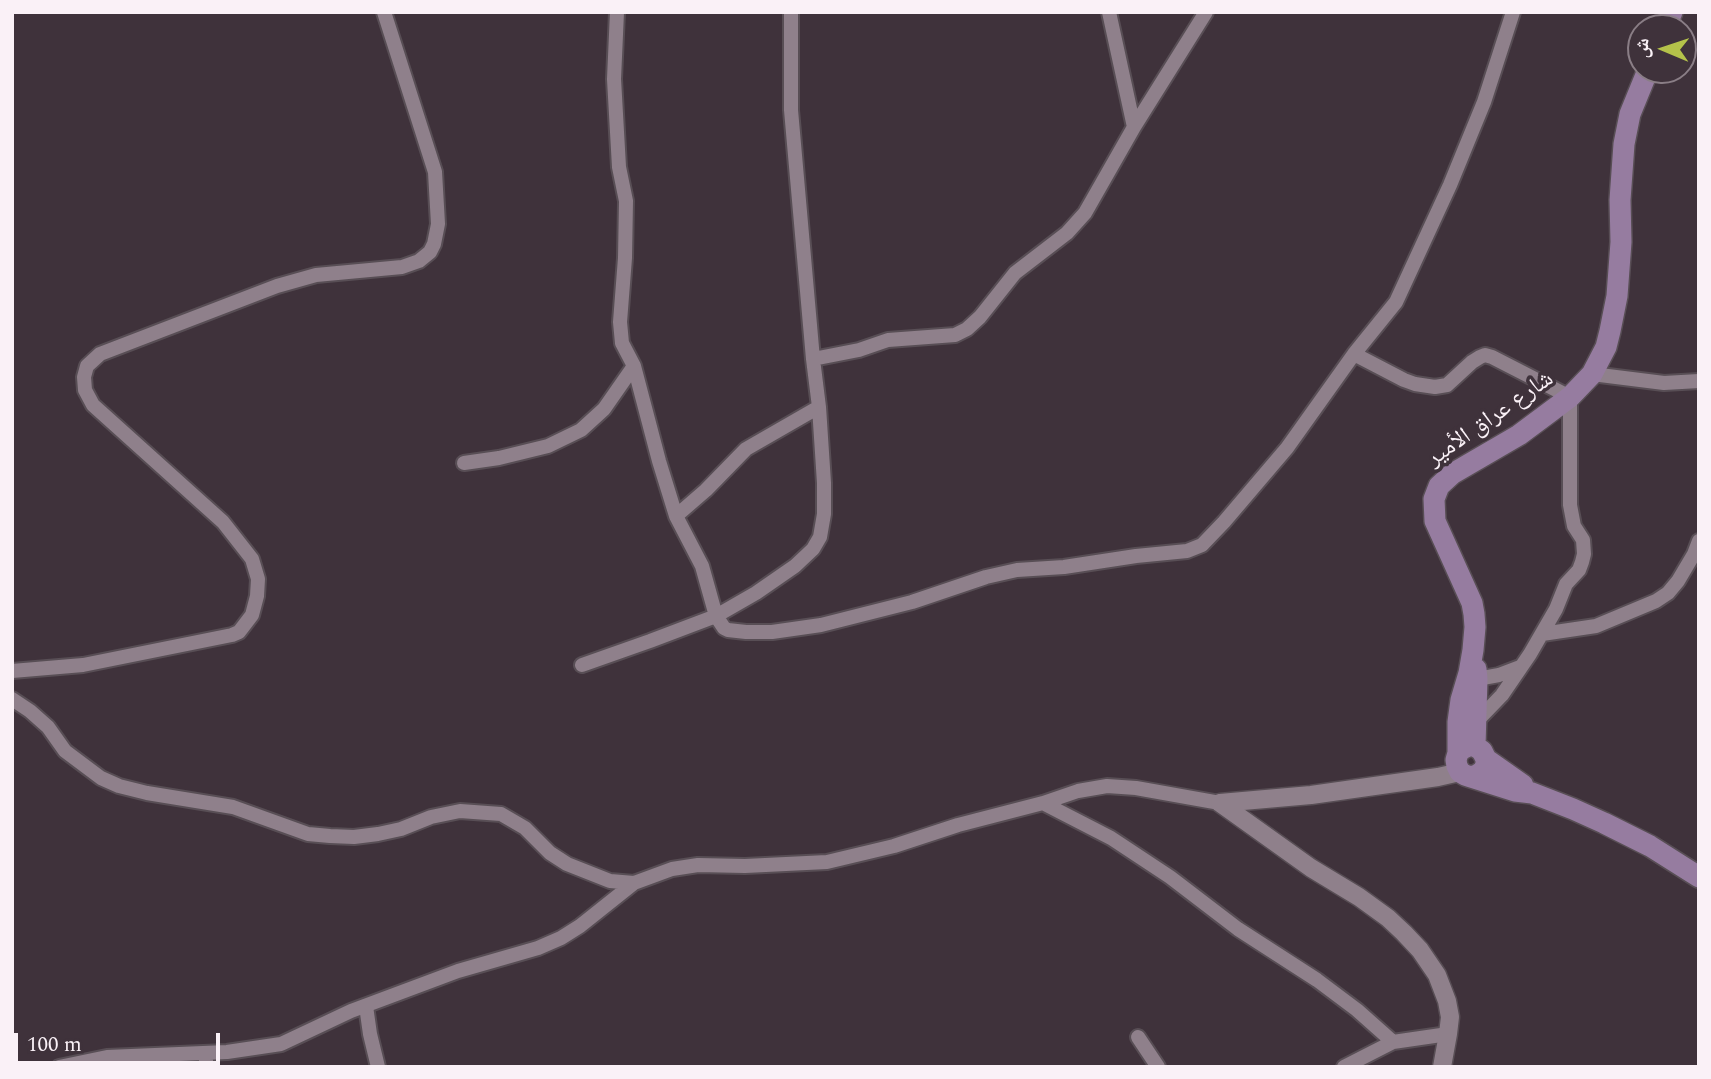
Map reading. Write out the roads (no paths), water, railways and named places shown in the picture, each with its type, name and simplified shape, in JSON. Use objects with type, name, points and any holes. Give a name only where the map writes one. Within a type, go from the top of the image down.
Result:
[{"type":"main road","name":"شارع عراق الأمير","points":[[1470,761],[1458,722],[1473,650],[1475,627],[1472,603],[1435,521],[1434,499],[1439,486],[1452,474],[1519,435],[1570,397],[1592,373],[1606,347],[1617,296],[1624,144],[1630,114],[1642,84]]},
{"type":"main road","name":"شارع عراق الأمير","points":[[1470,761],[1476,722],[1477,679],[1473,650]]},
{"type":"main road","points":[[1470,761],[1532,793],[1604,823],[1650,846],[1699,877]]},
{"type":"street","points":[[12,671],[83,665],[232,635],[239,632],[252,615],[258,579],[252,559],[223,522],[93,405],[85,390],[84,377],[88,366],[100,354],[277,286],[316,275],[402,267],[419,261],[430,252],[438,225],[435,172],[384,12]]},
{"type":"street","points":[[617,12],[614,79],[619,167],[626,201],[620,322],[622,343],[634,366],[659,461],[677,516],[702,566],[716,616],[724,628],[746,632],[807,628],[912,602],[986,577],[1017,570],[1064,567],[1195,549],[1202,545],[1287,448],[1354,354],[1396,302],[1450,185],[1484,102],[1513,12]]},
{"type":"street","points":[[582,665],[716,616],[756,593],[804,559],[817,544],[823,526],[819,407],[791,110],[791,12]]},
{"type":"street","points":[[1109,12],[1134,127]]},
{"type":"street","points":[[813,359],[888,340],[955,335],[967,329],[989,308],[1016,273],[1067,233],[1085,213],[1134,127],[1206,12]]},
{"type":"street","points":[[1354,354],[1405,380],[1435,387],[1447,386],[1472,362],[1485,355],[1570,397],[1570,505],[1574,526],[1583,540],[1584,554],[1580,570],[1568,580],[1542,634],[1502,695],[1476,722]]},
{"type":"street","points":[[464,463],[548,446],[581,430],[604,409],[634,366]]},
{"type":"street","points":[[1592,373],[1664,383],[1699,381]]},
{"type":"street","points":[[677,516],[746,449],[819,407]]},
{"type":"street","points":[[1542,634],[1596,626],[1657,601],[1678,581],[1699,541]]},
{"type":"street","points":[[1477,679],[1520,667]]},
{"type":"street","points":[[12,699],[30,710],[48,727],[65,751],[101,778],[119,786],[233,807],[308,834],[330,836],[377,834],[460,811],[501,814],[525,828],[550,853],[568,864],[610,881],[634,883]]},
{"type":"street","points":[[59,1067],[107,1057],[206,1060],[281,1044],[351,1011],[458,971],[538,948],[561,938],[634,883],[672,869],[698,865],[827,862],[894,846],[1079,791],[1107,786],[1136,788],[1220,803],[1311,795],[1438,777],[1470,761]]},
{"type":"street","points":[[1042,803],[1111,838],[1170,877],[1238,929],[1347,1002],[1393,1042]]},
{"type":"street","points":[[1220,803],[1311,868],[1388,918],[1429,962],[1443,988],[1450,1017],[1442,1067]]},
{"type":"street","points":[[366,1006],[378,1067]]},
{"type":"street","points":[[1344,1067],[1393,1042],[1448,1034]]},
{"type":"street","points":[[1138,1037],[1158,1067]]}]
